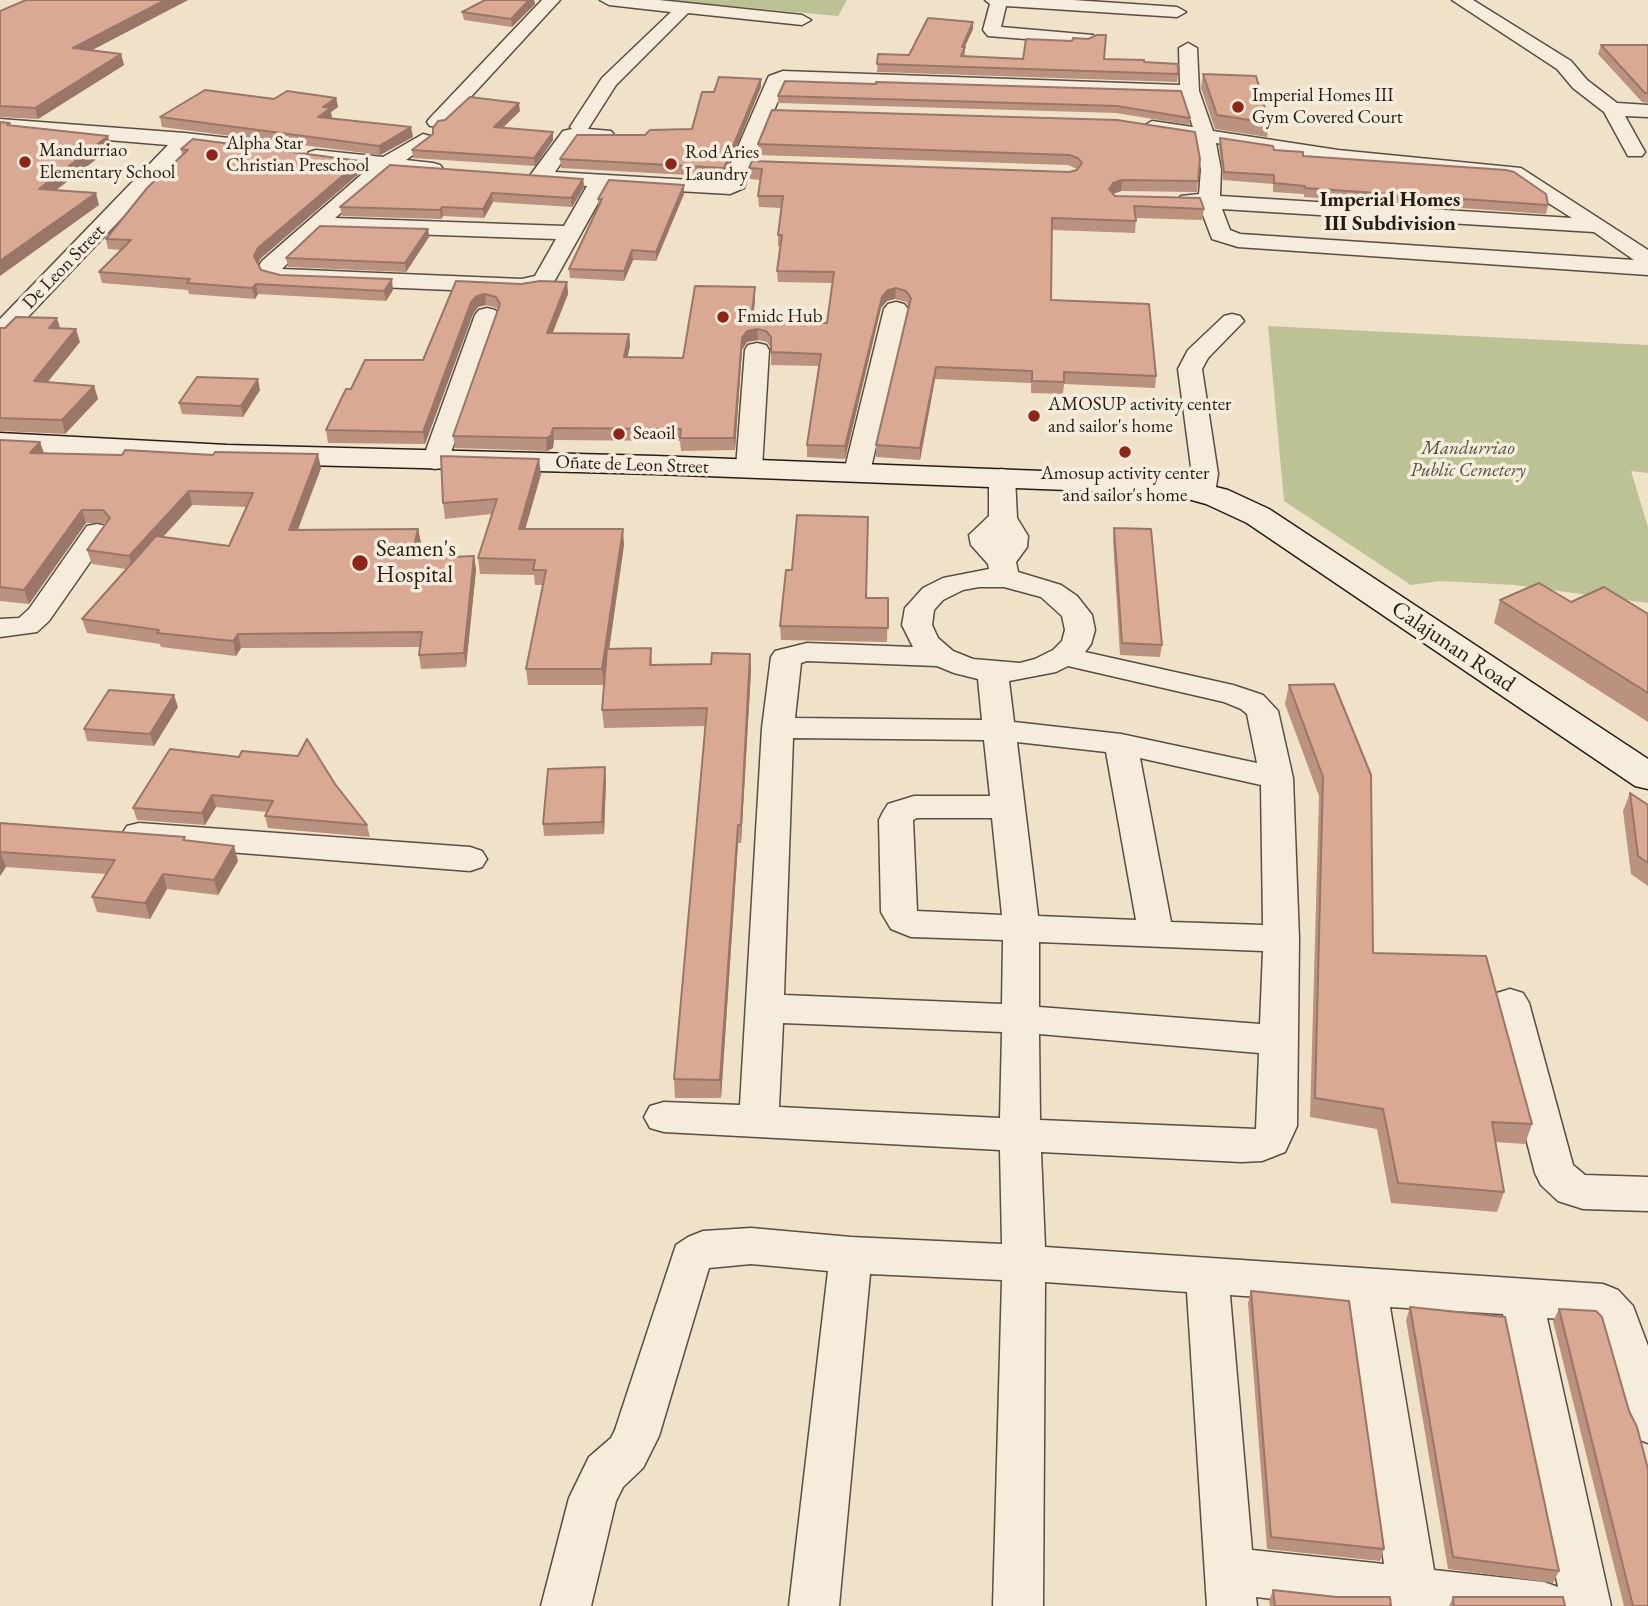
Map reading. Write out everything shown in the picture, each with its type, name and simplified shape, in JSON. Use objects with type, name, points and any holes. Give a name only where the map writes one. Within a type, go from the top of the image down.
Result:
[{"type":"main road","name":"Oñate de Leon Street","points":[[0,442],[435,461],[749,468],[1171,485],[1201,493],[1258,516]]},
{"type":"main road","name":"Calajunan Road","points":[[1258,516],[1648,778]]},
{"type":"street","points":[[437,122],[551,0]]},
{"type":"street","points":[[609,0],[802,20]]},
{"type":"street","points":[[1461,0],[1564,65],[1580,84],[1612,109],[1635,152]]},
{"type":"street","points":[[1087,39],[994,32],[992,30],[996,1],[1177,12]]},
{"type":"street","points":[[580,127],[609,82],[684,8]]},
{"type":"street","points":[[1188,48],[1190,91],[1205,135],[1211,170],[1209,201],[1220,234],[1238,240],[1648,268]]},
{"type":"street","points":[[515,175],[730,188],[737,184],[741,163],[772,112],[776,80],[783,76],[1190,91]]},
{"type":"street","points":[[1612,109],[1648,111]]},
{"type":"street","points":[[1129,124],[1338,156],[1514,172],[1601,226],[1648,260]]},
{"type":"street","points":[[0,125],[253,147]]},
{"type":"street","points":[[541,177],[570,135],[626,136]]},
{"type":"street","name":"De Leon Street","points":[[0,333],[185,139]]},
{"type":"street","points":[[423,140],[385,165],[315,223],[270,266],[272,273],[283,276],[538,284],[544,280],[600,181]]},
{"type":"street","points":[[292,153],[450,170]]},
{"type":"street","points":[[741,163],[768,164]]},
{"type":"street","points":[[1171,200],[1601,226]]},
{"type":"street","points":[[315,223],[572,233]]},
{"type":"street","points":[[857,472],[896,309]]},
{"type":"street","points":[[435,461],[487,315]]},
{"type":"street","points":[[1201,493],[1205,474],[1190,369],[1197,355],[1232,321]]},
{"type":"street","points":[[749,468],[757,350]]},
{"type":"street","points":[[1002,477],[1003,518],[1014,536],[1013,547],[1003,570]]},
{"type":"street","points":[[0,628],[27,626],[40,615],[97,532]]},
{"type":"street","points":[[1003,570],[1051,591],[1068,602],[1077,615],[1080,630],[1076,644],[1064,656],[1045,666],[1032,669],[993,672],[965,667],[942,657],[925,642],[917,625],[920,608],[933,594],[953,584],[1003,570]]},
{"type":"street","points":[[759,1122],[778,728],[786,657],[793,654],[942,657]]},
{"type":"street","points":[[664,1117],[1262,1145],[1271,1141],[1277,1126],[1281,939],[1277,778],[1262,711],[1252,702],[1064,656]]},
{"type":"street","points":[[993,672],[1021,927],[1020,1135],[1024,1263],[1018,1606]]},
{"type":"street","points":[[778,728],[1001,730],[1121,744],[1277,778]]},
{"type":"street","points":[[1121,744],[1156,934]]},
{"type":"street","points":[[1009,807],[914,807],[900,812],[896,820],[899,912],[911,924],[1281,939]]},
{"type":"street","points":[[104,831],[471,859]]},
{"type":"street","points":[[1510,1003],[1555,1173],[1573,1189],[1583,1192],[1648,1194]]},
{"type":"street","points":[[763,1008],[1021,1019],[1279,1040]]},
{"type":"street","points":[[566,1606],[593,1497],[606,1472],[627,1453],[636,1436],[691,1258],[703,1249],[723,1246],[1024,1263],[1604,1303],[1618,1319],[1648,1422]]},
{"type":"street","points":[[814,1606],[851,1255]]},
{"type":"street","points":[[1207,1275],[1231,1589],[1544,1606]]},
{"type":"street","points":[[1365,1286],[1414,1599]]},
{"type":"street","points":[[1521,1297],[1586,1606]]},
{"type":"green space","points":[[665,0],[847,0],[838,16]]},
{"type":"green space","name":"Mandurriao Public Cemetery","points":[[1268,326],[1648,345],[1648,473],[1631,471],[1648,527],[1648,603],[1514,585],[1440,581],[1411,585],[1284,501]]},
{"type":"building","points":[[26,0],[165,0],[73,48],[121,54],[35,108],[0,106],[0,11]]},
{"type":"building","points":[[485,0],[529,0],[511,19],[462,12]]},
{"type":"building","points":[[928,18],[973,22],[961,56],[1023,59],[1026,39],[1072,41],[1073,38],[1088,39],[1106,35],[1104,59],[1178,64],[1178,74],[877,64],[878,54],[909,55]]},
{"type":"building","points":[[1601,45],[1648,45],[1648,93],[1645,93]]},
{"type":"building","points":[[1203,74],[1256,76],[1269,123],[1217,115]]},
{"type":"building","points":[[719,77],[761,79],[724,168],[560,159],[577,135],[645,135],[650,130],[692,129],[702,92],[714,92]]},
{"type":"building","points":[[785,81],[1181,91],[1190,118],[1117,106],[778,96]]},
{"type":"building","points":[[205,90],[274,99],[287,91],[336,98],[323,107],[331,108],[318,117],[411,127],[379,146],[160,117]]},
{"type":"building","points":[[470,97],[519,103],[494,127],[553,132],[534,158],[412,150],[433,134],[433,128],[438,121],[445,120]]},
{"type":"building","points":[[772,110],[1117,120],[1195,132],[1200,159],[1198,181],[1122,180],[1113,183],[1109,189],[1115,196],[1200,198],[1204,209],[1134,206],[1136,221],[1052,218],[1051,300],[1149,304],[1156,376],[1064,372],[1064,382],[1032,381],[1032,371],[936,367],[920,448],[876,445],[911,298],[906,291],[896,288],[888,290],[882,297],[845,446],[807,445],[821,354],[771,352],[771,337],[766,331],[757,329],[747,331],[742,338],[734,438],[680,438],[681,429],[553,428],[551,436],[546,438],[453,436],[500,304],[496,297],[485,294],[477,296],[471,302],[423,432],[326,430],[346,389],[351,389],[365,360],[423,360],[456,281],[521,284],[540,281],[567,282],[547,333],[629,334],[624,357],[683,358],[695,286],[755,287],[751,321],[827,323],[834,272],[777,271],[782,235],[778,235],[783,196],[758,196],[762,169],[749,168],[752,161],[1069,172],[1077,170],[1082,163],[1078,158],[1069,155],[758,144]]},
{"type":"building","points":[[0,122],[108,136],[39,189],[96,193],[0,261]]},
{"type":"building","points":[[1220,138],[1273,146],[1274,150],[1303,152],[1303,156],[1506,170],[1514,172],[1546,194],[1548,205],[1305,188],[1274,183],[1274,175],[1224,172]]},
{"type":"building","points":[[193,139],[360,161],[258,248],[254,256],[261,270],[280,275],[392,279],[384,291],[256,284],[252,288],[187,283],[190,279],[99,272],[131,240],[106,239],[148,187],[188,150],[181,149]]},
{"type":"building","points":[[390,165],[583,179],[571,198],[492,193],[483,209],[340,207]]},
{"type":"building","points":[[609,180],[684,185],[656,252],[632,250],[624,271],[569,269],[602,199],[598,199]]},
{"type":"building","points":[[320,226],[428,229],[405,263],[286,258]]},
{"type":"building","points":[[16,317],[57,318],[49,328],[76,329],[34,381],[94,386],[62,420],[0,418],[0,328],[5,328]]},
{"type":"building","points":[[197,377],[258,379],[241,406],[179,403]]},
{"type":"building","points":[[0,440],[40,442],[30,453],[122,455],[125,450],[213,455],[215,452],[318,454],[289,530],[418,529],[411,559],[474,556],[464,653],[419,655],[422,632],[238,634],[233,641],[157,633],[159,630],[82,619],[156,536],[229,546],[253,493],[189,491],[129,556],[87,550],[110,518],[103,510],[82,510],[24,590],[0,587]]},
{"type":"building","points":[[441,456],[539,459],[519,529],[623,529],[602,669],[526,669],[546,570],[533,570],[535,560],[478,558],[497,499],[443,503]]},
{"type":"building","points":[[797,515],[868,517],[866,598],[888,598],[888,628],[780,626],[786,570],[792,570]]},
{"type":"building","points":[[1114,528],[1151,529],[1162,645],[1122,643]]},
{"type":"building","points":[[1539,583],[1571,602],[1604,587],[1648,614],[1648,693],[1500,600]]},
{"type":"building","points":[[651,648],[650,665],[711,664],[712,653],[750,654],[741,825],[738,825],[720,1080],[674,1079],[707,708],[602,710],[607,649]]},
{"type":"building","points":[[1334,684],[1371,775],[1373,953],[1486,956],[1532,1124],[1492,1122],[1504,1192],[1398,1183],[1383,1109],[1315,1098],[1323,777],[1289,685]]},
{"type":"building","points":[[109,690],[174,695],[150,734],[84,729]]},
{"type":"building","points":[[307,739],[335,784],[367,825],[265,816],[273,801],[212,795],[202,813],[133,808],[170,749],[239,757],[242,751],[298,756]]},
{"type":"building","points":[[605,767],[602,822],[543,824],[548,769]]},
{"type":"building","points":[[1630,793],[1648,805],[1648,863],[1638,856]]},
{"type":"building","points":[[0,823],[185,837],[183,840],[234,846],[214,880],[163,874],[145,903],[92,897],[115,860],[0,852]]},
{"type":"building","points":[[1251,1291],[1349,1301],[1384,1549],[1271,1537]]},
{"type":"building","points":[[1410,1307],[1505,1317],[1559,1571],[1453,1557]]},
{"type":"building","points":[[1559,1309],[1596,1311],[1602,1317],[1629,1411],[1637,1427],[1648,1469],[1648,1606],[1633,1606]]},
{"type":"building","points":[[1273,1590],[1336,1597],[1390,1597],[1391,1606],[1275,1606]]},
{"type":"building","points":[[1453,1597],[1563,1597],[1565,1606],[1454,1606]]},
{"type":"place","name":"Imperial Homes III Gym Covered Court","points":[[1238,107]]},
{"type":"place","name":"Alpha Star Christian Preschool","points":[[212,155]]},
{"type":"place","name":"Mandurriao Elementary School","points":[[25,162]]},
{"type":"place","name":"Rod Aries Laundry","points":[[671,164]]},
{"type":"place","name":"Fmidc Hub","points":[[723,317]]},
{"type":"place","name":"AMOSUP activity center and sailor's home","points":[[1034,416]]},
{"type":"place","name":"Seaoil","points":[[619,434]]},
{"type":"place","name":"Amosup activity center and sailor's home","points":[[1125,452]]},
{"type":"place","name":"Seamen's Hospital","points":[[360,563]]},
{"type":"district","name":"Imperial Homes III Subdivision","points":[[1390,212]]}]
